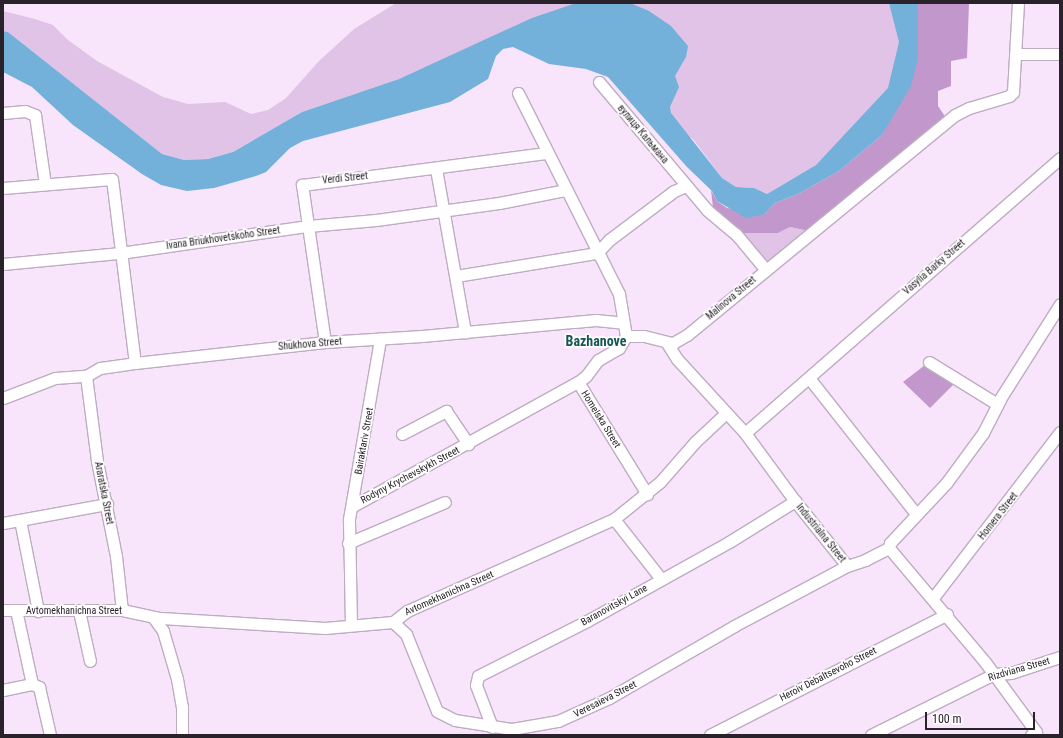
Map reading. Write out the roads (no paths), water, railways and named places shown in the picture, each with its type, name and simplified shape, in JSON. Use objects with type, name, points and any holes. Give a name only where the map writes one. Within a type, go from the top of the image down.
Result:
[{"type":"street","name":"Malinova Street","points":[[667,343],[678,342],[687,335],[955,115],[968,108],[1009,96],[1014,87],[1017,54],[1018,3]]},
{"type":"street","points":[[1017,54],[1060,54]]},
{"type":"street","name":"вулиця Кальмана","points":[[599,82],[707,210],[736,234],[766,270]]},
{"type":"street","points":[[518,92],[546,153],[619,294],[623,305],[623,323],[626,336],[644,336],[667,343]]},
{"type":"street","points":[[3,114],[25,111],[35,115],[45,184]]},
{"type":"street","name":"Verdi Street","points":[[325,342],[301,189],[306,182],[436,169],[546,153]]},
{"type":"street","name":"Vasylia Barky Street","points":[[745,433],[1060,158]]},
{"type":"street","points":[[436,169],[465,332]]},
{"type":"street","points":[[3,188],[112,179],[120,253],[135,363]]},
{"type":"street","points":[[456,276],[597,254],[609,240],[674,191],[686,186]]},
{"type":"street","name":"Ivana Briukhovetskoho Street","points":[[3,264],[120,253],[308,226],[444,211],[565,190]]},
{"type":"street","name":"Industrialna Street","points":[[667,343],[677,359],[745,433],[795,501],[847,566],[865,560],[889,548],[916,514],[947,482],[969,453],[992,418],[997,404],[1060,304]]},
{"type":"street","name":"Shukhova Street","points":[[3,398],[55,378],[86,376],[100,368],[135,363],[325,342],[380,339],[596,320],[623,323]]},
{"type":"street","name":"Homelska Street","points":[[626,336],[619,348],[598,360],[586,376],[578,382],[647,494]]},
{"type":"street","name":"Bairaktariv Street","points":[[351,625],[348,543],[380,339]]},
{"type":"street","points":[[929,362],[997,404]]},
{"type":"street","name":"Araratska Street","points":[[86,376],[97,461],[107,504],[122,610]]},
{"type":"street","points":[[809,378],[916,514]]},
{"type":"street","name":"Rodyny Krychevskykh Street","points":[[353,506],[468,444],[578,382]]},
{"type":"street","name":"Rodyny Krychevskykh Street","points":[[402,434],[446,411],[468,444]]},
{"type":"street","name":"Avtomekhanichna Street","points":[[3,610],[122,610],[153,617],[325,628],[393,622],[406,611],[614,519],[647,494],[726,413]]},
{"type":"street","name":"Homera Street","points":[[934,598],[1060,432]]},
{"type":"street","name":"Baranovitskyi Lane","points":[[492,727],[476,685],[478,676],[661,579],[766,520],[795,501]]},
{"type":"street","points":[[348,543],[445,502]]},
{"type":"street","points":[[3,523],[107,504]]},
{"type":"street","points":[[614,519],[661,579]]},
{"type":"street","points":[[20,520],[38,611]]},
{"type":"street","points":[[889,548],[934,598],[994,674],[1036,732],[1031,735]]},
{"type":"street","name":"Veresaieva Street","points":[[393,622],[406,634],[437,711],[455,720],[512,732],[558,721],[603,701],[665,668],[734,626],[847,566]]},
{"type":"street","points":[[16,610],[32,684]]},
{"type":"street","points":[[79,611],[90,661]]},
{"type":"street","name":"Heroiv Debaltsevoho Street","points":[[710,735],[947,614]]},
{"type":"street","points":[[153,617],[163,631],[177,679],[182,707],[182,735]]},
{"type":"street","name":"Rizdviana Street","points":[[871,735],[994,674],[1011,673],[1060,657]]},
{"type":"street","points":[[3,690],[32,684],[39,687],[50,735]]},
{"type":"water","points":[[576,3],[630,3],[649,11],[671,26],[688,46],[686,57],[675,76],[679,87],[670,107],[671,113],[722,178],[736,187],[754,188],[767,194],[816,165],[888,88],[899,42],[889,3],[918,3],[918,59],[911,86],[882,135],[839,171],[798,194],[775,203],[765,214],[746,218],[717,201],[712,191],[687,167],[608,77],[586,69],[549,64],[513,47],[503,49],[496,56],[488,79],[450,102],[303,141],[290,148],[266,172],[214,188],[187,191],[161,185],[142,174],[73,125],[32,87],[3,72],[3,31],[8,32],[162,154],[184,160],[208,159],[233,152],[302,112],[399,79],[532,18]]},
{"type":"district","name":"Bazhanove","points":[[596,341]]}]
